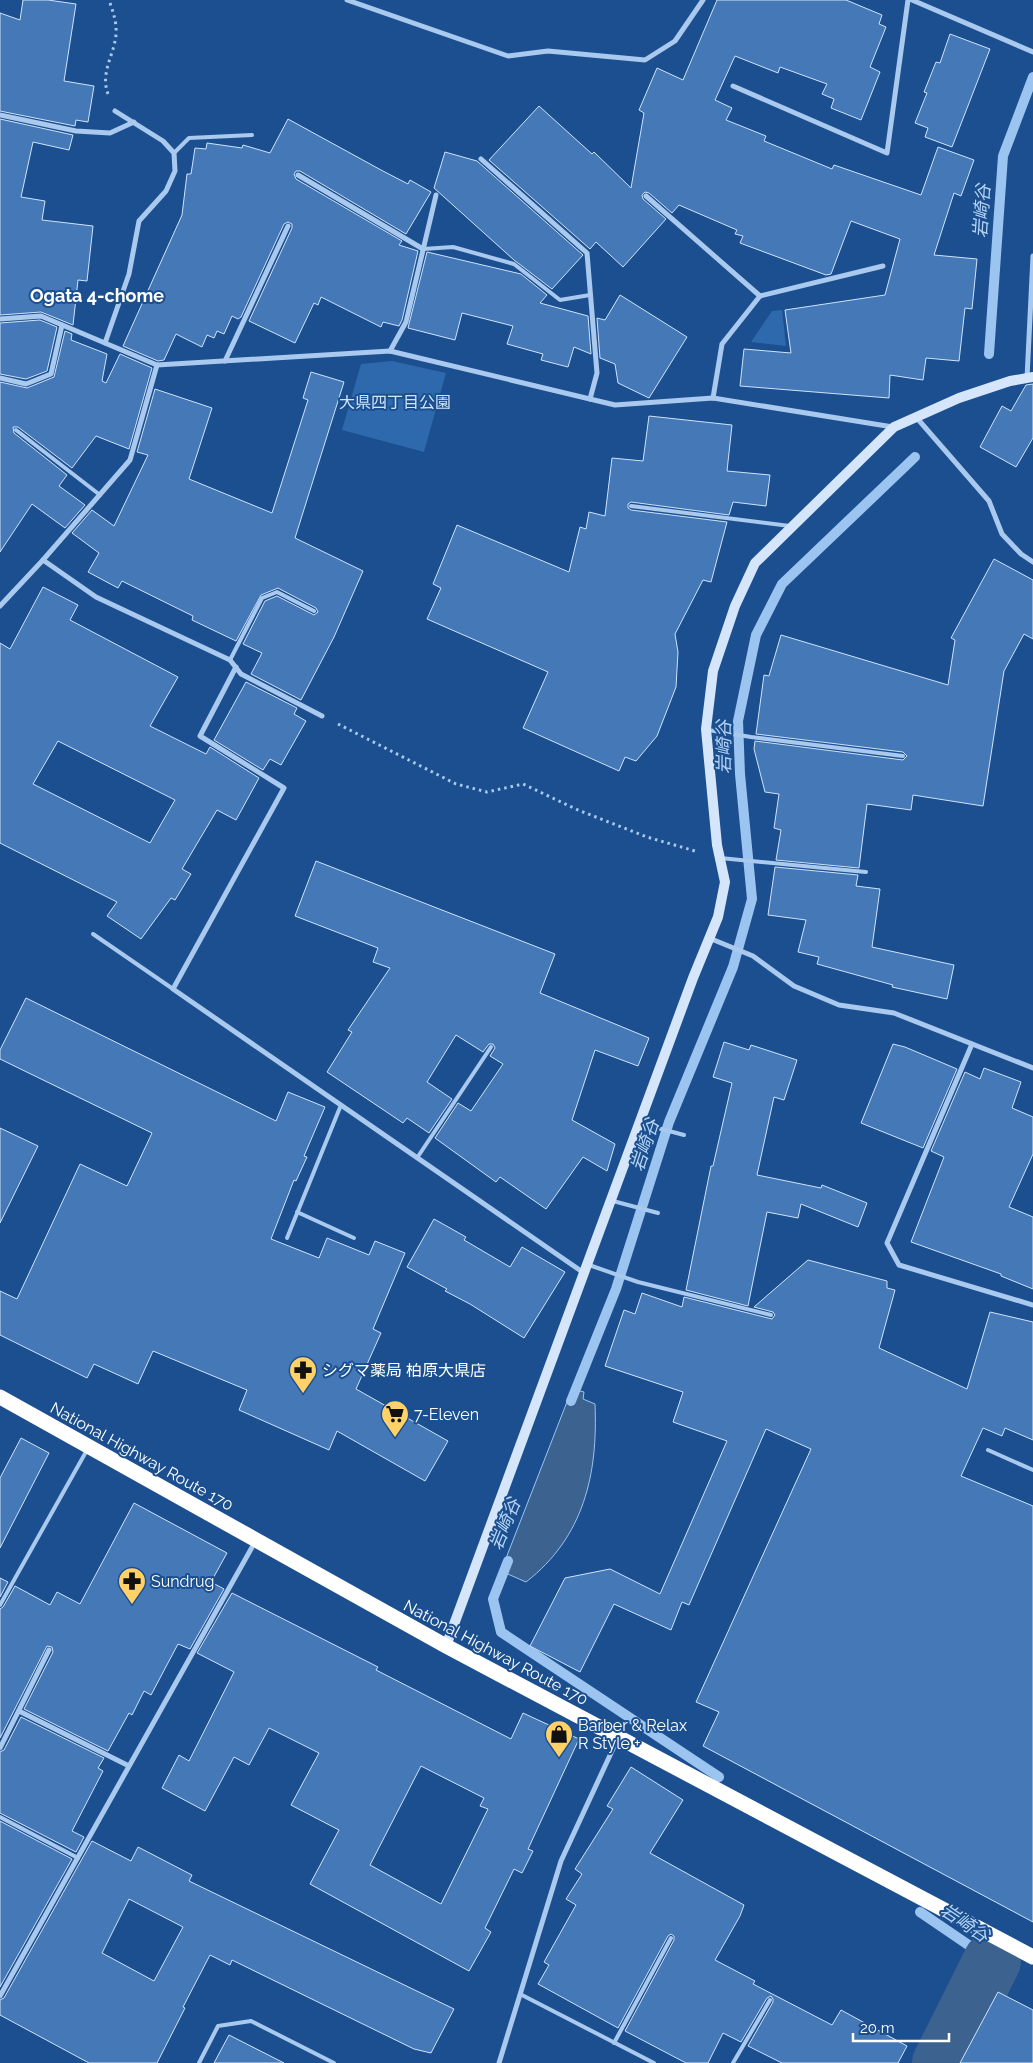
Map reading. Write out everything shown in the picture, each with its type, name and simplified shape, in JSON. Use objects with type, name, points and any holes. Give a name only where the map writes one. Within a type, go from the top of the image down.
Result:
[{"type":"highway","name":"National Highway Route 170","points":[[0,1397],[446,1646],[1033,1957]]},
{"type":"street","points":[[346,0],[508,56],[548,52],[645,60],[675,41],[703,0]]},
{"type":"street","points":[[733,86],[887,153],[908,0]]},
{"type":"street","points":[[912,0],[1031,51]]},
{"type":"street","points":[[105,343],[129,274],[138,221],[166,191],[175,171],[174,153],[163,141],[115,111]]},
{"type":"street","points":[[0,115],[76,132],[110,133],[134,122]]},
{"type":"street","points":[[481,159],[587,253],[597,373],[590,399]]},
{"type":"street","points":[[298,175],[423,249]]},
{"type":"street","points":[[390,351],[406,322],[436,195]]},
{"type":"street","points":[[646,196],[760,296]]},
{"type":"street","points":[[225,361],[288,226]]},
{"type":"street","points":[[446,1646],[639,1123],[718,917],[725,882],[720,858],[706,729],[713,670],[735,606],[755,563],[894,427],[959,398],[1010,381],[1030,377],[1033,256]]},
{"type":"street","points":[[713,398],[722,344],[760,296],[882,266]]},
{"type":"street","points":[[0,319],[42,316],[157,365],[390,351],[615,405],[713,398],[894,427]]},
{"type":"street","points":[[0,378],[26,384],[51,374],[62,325]]},
{"type":"street","points":[[0,606],[43,560],[130,460],[157,365]]},
{"type":"street","points":[[915,417],[990,502],[1002,534],[1021,554],[1033,562]]},
{"type":"street","points":[[43,560],[96,597],[230,660],[242,674],[322,716]]},
{"type":"street","points":[[236,667],[200,736],[284,788],[173,989],[417,1158],[586,1268]]},
{"type":"street","points":[[709,938],[753,956],[794,986],[839,1005],[894,1013],[1033,1068]]},
{"type":"street","points":[[972,1044],[887,1243],[899,1265],[1033,1305]]},
{"type":"street","points":[[0,1996],[257,1539]]},
{"type":"street","points":[[0,1748],[49,1650]]},
{"type":"street","points":[[19,1710],[130,1766]]},
{"type":"street","points":[[499,2063],[561,1861],[618,1738]]},
{"type":"lane","points":[[174,153],[189,138],[252,135]]},
{"type":"lane","points":[[423,249],[453,247],[514,264],[560,300],[590,295]]},
{"type":"lane","points":[[16,430],[100,495]]},
{"type":"lane","points":[[631,506],[793,526]]},
{"type":"lane","points":[[230,660],[262,598],[277,592],[314,611]]},
{"type":"lane","points":[[706,729],[751,738],[903,756]]},
{"type":"lane","points":[[720,858],[866,872]]},
{"type":"lane","points":[[93,934],[173,989]]},
{"type":"lane","points":[[417,1158],[491,1047]]},
{"type":"lane","points":[[287,1238],[341,1105]]},
{"type":"lane","points":[[639,1123],[684,1135]]},
{"type":"lane","points":[[611,1200],[658,1214]]},
{"type":"lane","points":[[297,1212],[354,1238]]},
{"type":"lane","points":[[586,1268],[770,1315]]},
{"type":"lane","points":[[0,1605],[89,1447]]},
{"type":"lane","points":[[988,1450],[1033,1470]]},
{"type":"lane","points":[[0,1817],[78,1858]]},
{"type":"lane","points":[[614,2043],[671,1938]]},
{"type":"lane","points":[[520,1994],[654,2063]]},
{"type":"lane","points":[[733,2063],[770,2000]]},
{"type":"lane","points":[[199,2063],[218,2026],[251,2021],[334,2063]]},
{"type":"path","points":[[110,0],[116,20],[116,38],[108,61],[106,88],[115,111]]},
{"type":"path","points":[[322,716],[456,784],[487,792],[522,784],[578,810],[647,837],[720,858]]},
{"type":"green space","points":[[782,310],[786,346],[751,342],[772,311]]},
{"type":"green space","name":"大県四丁目公園","points":[[392,361],[446,373],[424,452],[342,430],[361,364]]},
{"type":"shaded area","points":[[572,1389],[584,1392],[583,1399],[595,1404],[594,1455],[590,1479],[574,1524],[562,1545],[546,1564],[526,1582],[501,1571]]},
{"type":"building","points":[[23,0],[48,0],[76,4],[64,81],[94,86],[88,122],[76,120],[75,126],[0,111],[0,13],[20,20]]},
{"type":"building","points":[[717,0],[846,0],[882,15],[879,24],[886,27],[870,67],[880,72],[861,120],[831,108],[834,99],[822,94],[827,84],[780,67],[778,73],[735,56],[715,100],[732,108],[726,120],[766,136],[764,141],[832,169],[834,165],[921,195],[938,147],[974,160],[961,196],[954,193],[934,255],[977,259],[972,309],[965,308],[959,361],[926,358],[923,380],[890,375],[889,398],[740,386],[744,349],[791,353],[785,310],[885,295],[900,239],[851,221],[831,274],[826,275],[740,243],[743,236],[735,234],[737,230],[679,205],[672,213],[649,193],[645,192],[642,195],[643,199],[666,219],[623,267],[596,242],[590,249],[489,160],[539,106],[592,154],[594,152],[631,188],[644,113],[639,110],[657,68],[683,80]]},
{"type":"building","points":[[950,34],[990,49],[952,147],[925,137],[928,128],[915,123],[927,93],[924,92],[936,62],[940,63]]},
{"type":"building","points":[[0,119],[73,135],[69,150],[33,142],[21,197],[45,201],[42,220],[93,226],[87,281],[78,280],[73,325],[41,312],[0,315]]},
{"type":"building","points":[[288,119],[408,184],[410,180],[431,192],[406,234],[300,171],[296,171],[294,174],[296,179],[402,241],[399,245],[418,251],[399,326],[383,322],[381,327],[321,297],[318,305],[314,303],[295,343],[249,321],[292,228],[292,224],[288,222],[284,224],[241,317],[238,319],[232,316],[224,334],[217,331],[214,338],[207,335],[202,347],[176,334],[164,360],[158,361],[123,346],[182,215],[187,174],[191,174],[195,148],[206,149],[207,143],[242,148],[243,145],[270,153]]},
{"type":"building","points":[[445,152],[477,161],[583,255],[552,289],[514,260],[434,188]]},
{"type":"building","points":[[427,252],[521,274],[547,295],[540,303],[588,316],[591,354],[574,347],[568,367],[541,360],[543,354],[507,344],[513,326],[462,313],[455,340],[408,328]]},
{"type":"building","points":[[620,295],[687,337],[649,398],[618,383],[615,364],[600,358],[597,318],[605,320]]},
{"type":"building","points":[[40,320],[57,327],[47,371],[26,379],[0,374],[0,323]]},
{"type":"building","points":[[65,331],[72,334],[71,340],[107,354],[102,381],[106,383],[120,354],[152,368],[129,449],[96,436],[72,468],[18,427],[13,427],[14,433],[67,475],[59,486],[85,505],[65,528],[32,504],[0,552],[0,382],[27,388],[54,377]]},
{"type":"building","points":[[311,372],[344,382],[295,538],[363,571],[334,637],[301,700],[251,674],[262,653],[243,644],[265,601],[277,596],[314,615],[318,612],[316,608],[278,588],[261,595],[236,641],[192,620],[193,616],[122,581],[118,588],[88,572],[99,553],[72,533],[92,510],[114,526],[148,455],[137,452],[155,389],[212,408],[189,479],[272,513],[308,400],[303,398]]},
{"type":"building","points":[[1033,384],[1033,438],[1016,467],[980,447],[1002,406],[1011,411],[1026,385]]},
{"type":"building","points":[[649,416],[732,425],[727,471],[770,475],[766,506],[733,502],[729,515],[631,502],[628,504],[628,508],[631,510],[727,522],[711,582],[703,580],[675,634],[678,652],[676,687],[657,736],[636,761],[625,757],[619,771],[523,728],[548,672],[427,619],[441,588],[433,584],[457,525],[569,572],[580,527],[586,529],[589,512],[605,516],[612,458],[643,461]]},
{"type":"building","points":[[994,559],[1033,580],[1033,639],[1024,634],[1004,671],[983,806],[913,795],[911,810],[867,804],[859,868],[776,860],[781,830],[774,828],[779,794],[765,792],[754,749],[755,741],[903,760],[907,756],[903,752],[756,734],[764,675],[769,676],[781,635],[948,685],[955,640],[951,638]]},
{"type":"building","points":[[43,587],[78,605],[70,620],[178,677],[150,726],[206,754],[210,747],[259,778],[236,820],[217,810],[182,869],[191,874],[175,900],[171,898],[141,939],[107,916],[117,902],[0,843],[0,643],[10,649]],"holes":[[[58,741],[175,800],[150,843],[33,784]]]},
{"type":"building","points":[[246,682],[297,708],[294,714],[306,721],[281,765],[270,759],[263,770],[214,740]]},
{"type":"building","points":[[316,861],[555,954],[540,993],[649,1038],[638,1066],[595,1050],[572,1120],[615,1144],[607,1171],[583,1157],[546,1209],[500,1177],[496,1182],[435,1138],[458,1103],[471,1111],[503,1064],[490,1056],[495,1048],[493,1044],[489,1044],[483,1052],[456,1035],[427,1082],[452,1099],[429,1133],[407,1118],[403,1123],[327,1072],[352,1032],[348,1030],[390,968],[373,962],[378,948],[295,916]]},
{"type":"building","points":[[775,867],[858,875],[856,886],[880,889],[872,947],[954,965],[947,999],[892,987],[893,985],[817,964],[819,957],[798,952],[806,920],[768,915]]},
{"type":"building","points":[[26,998],[276,1121],[288,1092],[325,1107],[304,1156],[307,1157],[296,1181],[294,1180],[271,1239],[319,1258],[327,1238],[369,1255],[375,1241],[405,1253],[373,1329],[381,1333],[356,1389],[448,1441],[425,1481],[337,1431],[329,1450],[239,1410],[247,1390],[153,1351],[138,1384],[94,1364],[87,1378],[0,1335],[0,1291],[17,1299],[80,1164],[127,1186],[152,1133],[0,1059],[0,1050]]},
{"type":"building","points":[[724,1042],[749,1050],[751,1045],[797,1060],[784,1100],[774,1097],[757,1175],[821,1188],[822,1185],[867,1203],[858,1227],[801,1204],[798,1218],[767,1212],[748,1306],[686,1290],[711,1166],[713,1166],[732,1083],[713,1077]]},
{"type":"building","points":[[893,1044],[905,1047],[957,1069],[923,1148],[861,1123]]},
{"type":"building","points":[[984,1068],[1021,1082],[1012,1108],[1033,1117],[1033,1154],[1009,1207],[1033,1217],[1033,1289],[1001,1276],[1001,1274],[911,1242],[944,1157],[931,1151],[965,1072],[980,1079]]},
{"type":"building","points":[[0,1128],[38,1146],[0,1223]]},
{"type":"building","points":[[434,1219],[466,1237],[464,1240],[510,1267],[522,1247],[565,1272],[524,1338],[470,1304],[445,1291],[447,1289],[407,1267]]},
{"type":"building","points":[[808,1260],[887,1281],[887,1288],[895,1290],[879,1348],[967,1389],[990,1312],[1033,1322],[1033,1440],[1005,1428],[1002,1436],[983,1428],[961,1476],[1033,1506],[1033,1922],[703,1746],[719,1712],[696,1702],[811,1449],[766,1429],[689,1605],[682,1602],[671,1630],[614,1604],[580,1672],[530,1646],[565,1578],[610,1569],[660,1594],[727,1441],[673,1422],[683,1392],[605,1366],[624,1310],[635,1314],[642,1293],[682,1307],[684,1297],[772,1319],[775,1315],[773,1312],[754,1307]]},
{"type":"building","points":[[21,1438],[49,1453],[0,1548],[0,1478]]},
{"type":"building","points":[[134,1503],[227,1553],[211,1582],[224,1589],[190,1649],[178,1644],[151,1695],[144,1691],[132,1715],[129,1713],[108,1751],[24,1709],[53,1652],[52,1647],[47,1646],[0,1738],[0,1609],[15,1586],[50,1605],[57,1592],[80,1604]]},
{"type":"building","points":[[0,1578],[8,1582],[0,1597]]},
{"type":"building","points":[[232,1593],[378,1667],[376,1670],[511,1739],[523,1713],[579,1739],[528,1849],[533,1851],[522,1873],[514,1869],[485,1928],[491,1932],[469,1971],[310,1884],[339,1830],[291,1805],[319,1753],[269,1728],[249,1765],[234,1757],[205,1811],[162,1788],[179,1755],[189,1761],[234,1672],[197,1653]],"holes":[[[421,1766],[484,1798],[480,1806],[488,1809],[441,1904],[370,1865]]]},
{"type":"building","points":[[21,1717],[104,1758],[98,1768],[103,1771],[72,1831],[84,1837],[76,1852],[0,1813],[0,1752],[4,1750]]},
{"type":"building","points":[[631,1767],[683,1800],[650,1853],[744,1905],[740,1916],[715,1960],[755,1981],[753,1984],[832,2025],[841,2010],[907,2046],[898,2063],[782,2063],[748,2046],[773,2002],[771,1996],[767,1998],[741,2042],[723,2033],[708,2063],[686,2063],[625,2031],[674,1940],[674,1936],[671,1934],[668,1936],[618,2028],[538,1984],[549,1965],[544,1962],[576,1905],[566,1899],[582,1874],[575,1869],[613,1809],[607,1806]]},
{"type":"building","points":[[0,1821],[72,1859],[0,1987]]},
{"type":"building","points":[[92,1841],[131,1861],[138,1847],[192,1875],[189,1881],[454,2009],[431,2053],[414,2049],[232,1960],[230,1965],[210,1955],[157,2063],[89,2063],[0,2015],[0,2000],[4,1998]],"holes":[[[129,1899],[183,1927],[154,1981],[102,1953]]]},
{"type":"building","points":[[998,1992],[1033,2010],[1033,2063],[960,2063]]},
{"type":"building","points":[[229,2035],[284,2063],[214,2063]]},
{"type":"waterway","name":"岩崎谷","points":[[989,354],[1003,156],[1033,77]]},
{"type":"waterway","name":"岩崎谷","points":[[571,1401],[616,1289],[669,1122],[733,967],[752,899],[740,774],[738,721],[756,635],[782,584],[915,457]]},
{"type":"waterway","name":"岩崎谷","points":[[508,1561],[493,1599],[501,1632],[719,1777]]},
{"type":"waterway","name":"岩崎谷","points":[[920,1912],[992,1961]]},
{"type":"waterway","points":[[941,2063],[992,1961]]},
{"type":"place","name":"シグマ薬局 柏原大県店","points":[[303,1394]]},
{"type":"place","name":"7-Eleven","points":[[395,1438]]},
{"type":"place","name":"Sundrug","points":[[132,1605]]},
{"type":"place","name":"Barber & Relax R Style +","points":[[559,1758]]},
{"type":"district","name":"Ogata 4-chome","points":[[97,296]]}]
